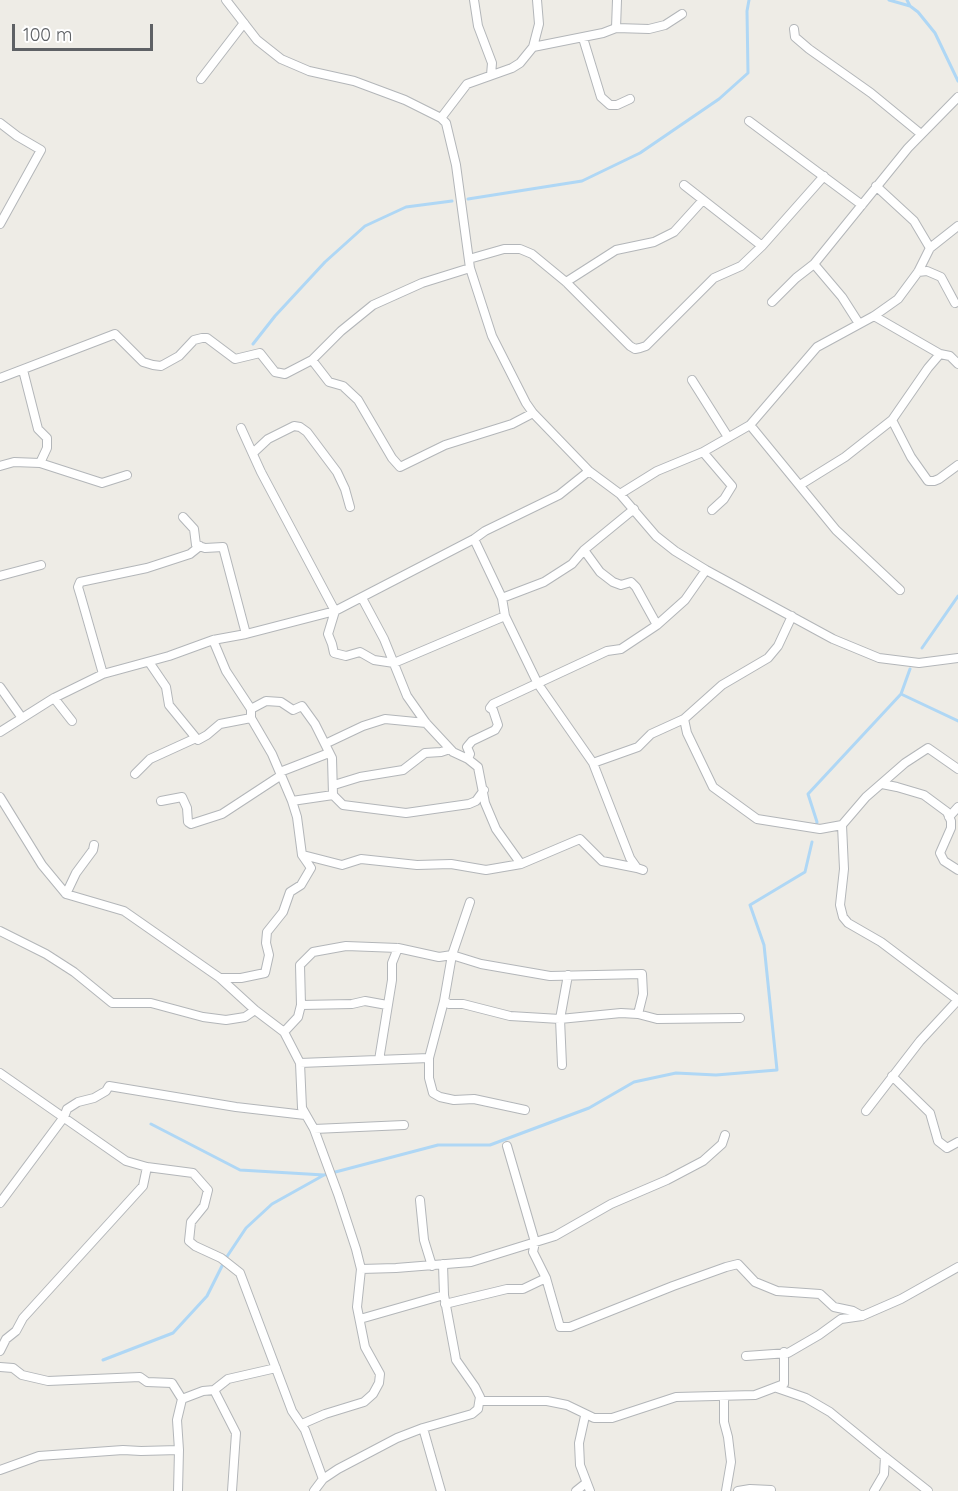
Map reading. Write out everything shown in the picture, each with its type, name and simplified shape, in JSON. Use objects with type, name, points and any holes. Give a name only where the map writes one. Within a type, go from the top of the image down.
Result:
[{"type":"street","points":[[226,0],[258,40],[281,59],[309,71],[354,81],[444,117]]},
{"type":"street","points":[[474,0],[478,26],[492,63],[491,75]]},
{"type":"street","points":[[537,0],[539,24],[533,47],[520,63],[512,68],[467,84],[444,117],[456,165],[469,264],[492,336],[533,413],[589,471],[620,494],[656,536],[706,570],[833,639],[879,658],[919,663],[958,658]]},
{"type":"street","points":[[616,0],[616,28]]},
{"type":"street","points":[[533,47],[583,38],[616,28],[649,29],[665,25],[681,14]]},
{"type":"street","points":[[201,79],[243,22]]},
{"type":"street","points":[[794,29],[795,37],[809,49],[871,93],[921,134]]},
{"type":"street","points":[[583,38],[602,97],[610,105],[617,105],[630,99]]},
{"type":"street","points":[[772,302],[814,264],[876,186],[921,134],[958,97]]},
{"type":"street","points":[[749,121],[862,204]]},
{"type":"street","points":[[0,123],[41,150],[0,224]]},
{"type":"street","points":[[0,378],[115,334],[144,362],[161,366],[179,356],[194,340],[207,338],[235,359],[260,353],[275,372],[285,374],[312,360],[341,331],[373,305],[504,249],[520,249],[532,254],[566,282],[630,346],[635,349],[640,348],[646,346],[714,278],[741,266],[762,246],[824,176]]},
{"type":"street","points":[[684,185],[762,246]]},
{"type":"street","points":[[876,186],[914,221],[930,248]]},
{"type":"street","points":[[566,282],[616,250],[654,242],[674,232],[703,201]]},
{"type":"street","points":[[620,494],[657,471],[703,452],[750,425],[817,347],[858,322],[874,316],[898,299],[918,272],[930,248],[958,226]]},
{"type":"street","points":[[814,264],[842,297],[858,322]]},
{"type":"street","points":[[918,272],[927,271],[941,277],[956,303]]},
{"type":"street","points":[[874,316],[940,354],[950,357],[958,364]]},
{"type":"street","points":[[800,485],[845,457],[892,420],[940,354]]},
{"type":"street","points":[[312,360],[329,382],[343,386],[358,400],[392,458],[400,467],[445,446],[512,424],[533,413]]},
{"type":"street","points":[[23,370],[38,429],[47,438],[47,448],[40,463]]},
{"type":"street","points":[[692,380],[728,437]]},
{"type":"street","points":[[892,420],[911,457],[928,481],[934,482],[958,465]]},
{"type":"street","points":[[750,425],[836,530],[900,590]]},
{"type":"street","points":[[253,453],[268,439],[294,426],[300,427],[307,432],[337,472],[350,507]]},
{"type":"street","points":[[242,428],[261,472],[335,610],[328,634],[334,653],[346,656],[360,652],[374,660],[394,663],[408,655],[505,616]]},
{"type":"street","points":[[703,452],[732,486],[724,499],[712,510]]},
{"type":"street","points":[[0,466],[14,462],[40,463],[102,483],[126,475]]},
{"type":"street","points":[[0,732],[54,698],[103,674],[149,662],[213,640],[246,634],[335,610],[559,495],[589,471]]},
{"type":"street","points":[[502,598],[544,582],[572,564],[584,550],[634,509]]},
{"type":"street","points":[[183,517],[194,529],[196,545],[205,548],[223,548],[246,634]]},
{"type":"street","points":[[302,855],[342,865],[361,859],[417,865],[450,864],[486,870],[521,864],[580,839],[602,861],[640,869],[630,858],[592,763],[538,684],[505,616],[502,598],[474,539]]},
{"type":"street","points":[[103,674],[78,586],[80,582],[147,568],[190,554],[200,546]]},
{"type":"street","points":[[584,550],[600,572],[613,582],[621,585],[631,582],[636,586],[657,625]]},
{"type":"street","points":[[0,576],[41,565]]},
{"type":"street","points":[[468,759],[470,754],[467,747],[472,741],[495,730],[498,725],[493,710],[490,708],[493,704],[607,651],[621,649],[657,625],[685,600],[706,570]]},
{"type":"street","points":[[362,598],[384,639],[407,696],[426,723],[450,749],[478,767],[485,803],[496,829],[521,864]]},
{"type":"street","points":[[592,763],[638,747],[651,734],[684,718],[722,686],[768,658],[778,646],[792,616]]},
{"type":"street","points":[[213,640],[226,671],[251,709],[252,718],[292,801],[297,817],[302,855],[311,868],[301,885],[290,891],[283,912],[267,932],[266,943],[269,955],[265,973],[241,978],[220,978]]},
{"type":"street","points":[[149,662],[166,687],[169,705],[196,738]]},
{"type":"street","points":[[0,687],[22,718]]},
{"type":"street","points":[[54,698],[72,721]]},
{"type":"street","points":[[251,709],[266,701],[281,702],[293,710],[302,706],[315,724],[332,758],[333,795]]},
{"type":"street","points":[[135,774],[150,759],[196,738],[198,740],[220,724],[252,718]]},
{"type":"street","points":[[684,718],[687,733],[713,787],[757,819],[820,830],[842,825],[866,797],[905,763],[928,748],[958,769]]},
{"type":"street","points":[[325,744],[363,726],[386,719],[426,723]]},
{"type":"street","points":[[334,785],[360,777],[403,770],[425,753],[450,749]]},
{"type":"street","points":[[161,801],[182,797],[187,808],[188,822],[191,824],[222,814],[280,774],[329,753]]},
{"type":"street","points":[[882,784],[924,795],[947,812],[951,828],[940,854],[944,861],[958,870]]},
{"type":"street","points":[[333,795],[343,805],[406,813],[469,804],[476,801],[484,790]]},
{"type":"street","points":[[292,801],[333,795]]},
{"type":"street","points":[[0,797],[42,866],[66,894],[124,911],[220,978],[255,1010],[284,1032],[300,1063],[302,1108],[314,1129],[343,1207],[361,1269],[357,1307],[365,1347],[380,1374],[374,1394],[364,1402],[302,1424]]},
{"type":"street","points":[[950,817],[958,807]]},
{"type":"street","points":[[842,825],[844,869],[840,905],[843,916],[848,923],[882,942],[958,1000],[920,1041],[866,1111]]},
{"type":"street","points":[[66,894],[76,873],[93,850],[94,844]]},
{"type":"street","points":[[470,902],[452,955],[444,1001],[429,1058],[429,1078],[433,1094],[454,1100],[474,1099],[525,1110]]},
{"type":"street","points":[[0,931],[46,954],[74,972],[112,1003],[151,1003],[203,1017],[226,1020],[244,1017],[255,1010]]},
{"type":"street","points":[[284,1032],[298,1017],[301,1005],[300,965],[313,952],[346,945],[398,948],[439,957],[452,955],[482,964],[550,976],[642,974],[643,994],[638,1014]]},
{"type":"street","points":[[379,1060],[392,980],[392,963],[398,948]]},
{"type":"street","points":[[562,1065],[560,1019],[568,975]]},
{"type":"street","points":[[301,1005],[352,1004],[365,1001],[387,1005]]},
{"type":"street","points":[[444,1001],[449,1004],[463,1004],[510,1016],[560,1019],[621,1013],[638,1014],[657,1019],[740,1018]]},
{"type":"street","points":[[300,1063],[429,1058]]},
{"type":"street","points":[[0,1073],[126,1161],[147,1167],[193,1173],[208,1190],[204,1206],[191,1222],[189,1240],[195,1246],[221,1258],[240,1274],[292,1411],[302,1424],[323,1479]]},
{"type":"street","points":[[892,1076],[930,1113],[938,1141],[947,1148],[958,1142]]},
{"type":"street","points":[[0,1203],[64,1118],[67,1109],[78,1102],[94,1098],[106,1091],[109,1086],[236,1107],[305,1115]]},
{"type":"street","points":[[314,1129],[404,1125]]},
{"type":"street","points":[[361,1269],[471,1262],[555,1236],[611,1204],[667,1180],[703,1161],[722,1144],[725,1136]]},
{"type":"street","points":[[507,1146],[535,1242],[533,1252],[546,1278],[560,1327],[570,1327],[673,1286],[738,1264],[755,1282],[777,1291],[820,1294],[834,1307],[853,1311],[862,1316]]},
{"type":"street","points":[[0,1351],[6,1339],[16,1331],[23,1318],[143,1186],[147,1167]]},
{"type":"street","points":[[420,1200],[424,1240],[432,1266]]},
{"type":"street","points":[[314,1491],[323,1479],[338,1468],[381,1446],[423,1428],[472,1414],[478,1409],[481,1401],[475,1387],[456,1360],[445,1304],[443,1264]]},
{"type":"street","points":[[746,1356],[788,1353],[841,1319],[862,1316],[901,1299],[958,1267]]},
{"type":"street","points":[[445,1304],[507,1289],[523,1289],[546,1278]]},
{"type":"street","points":[[360,1319],[444,1295]]},
{"type":"street","points":[[481,1401],[547,1401],[567,1406],[585,1416],[612,1418],[676,1397],[755,1395],[784,1384],[784,1352]]},
{"type":"street","points":[[0,1367],[13,1368],[22,1375],[48,1381],[141,1377],[147,1382],[172,1383],[182,1399],[177,1420],[178,1491]]},
{"type":"street","points":[[182,1399],[203,1391],[214,1390],[228,1379],[276,1368]]},
{"type":"street","points":[[777,1388],[806,1398],[830,1412],[928,1491]]},
{"type":"street","points":[[214,1390],[236,1433],[232,1491]]},
{"type":"street","points":[[724,1396],[724,1422],[731,1462],[726,1491]]},
{"type":"street","points":[[576,1491],[588,1487],[580,1465],[579,1443],[585,1416]]},
{"type":"street","points":[[423,1428],[441,1491]]},
{"type":"street","points":[[0,1470],[39,1456],[123,1450],[179,1450]]},
{"type":"street","points":[[874,1491],[884,1474],[885,1456]]},
{"type":"street","points":[[738,1491],[771,1490]]},
{"type":"waterway","points":[[468,199],[582,181],[640,153],[719,99],[748,73],[747,11],[749,0]]},
{"type":"waterway","points":[[889,0],[910,6]]},
{"type":"waterway","points":[[907,0],[935,33],[958,81]]},
{"type":"waterway","points":[[253,344],[275,316],[325,262],[365,226],[406,207],[452,201]]},
{"type":"waterway","points":[[922,648],[958,596]]},
{"type":"waterway","points":[[816,827],[817,822],[808,794],[901,694],[910,669]]},
{"type":"waterway","points":[[901,694],[958,721]]},
{"type":"waterway","points":[[151,1124],[240,1170],[324,1175],[438,1145],[490,1145],[589,1108],[634,1082],[676,1073],[716,1075],[777,1070],[764,945],[750,905],[805,872],[812,842]]},
{"type":"waterway","points":[[103,1360],[173,1333],[207,1296],[226,1258],[246,1228],[272,1204],[324,1175]]}]
